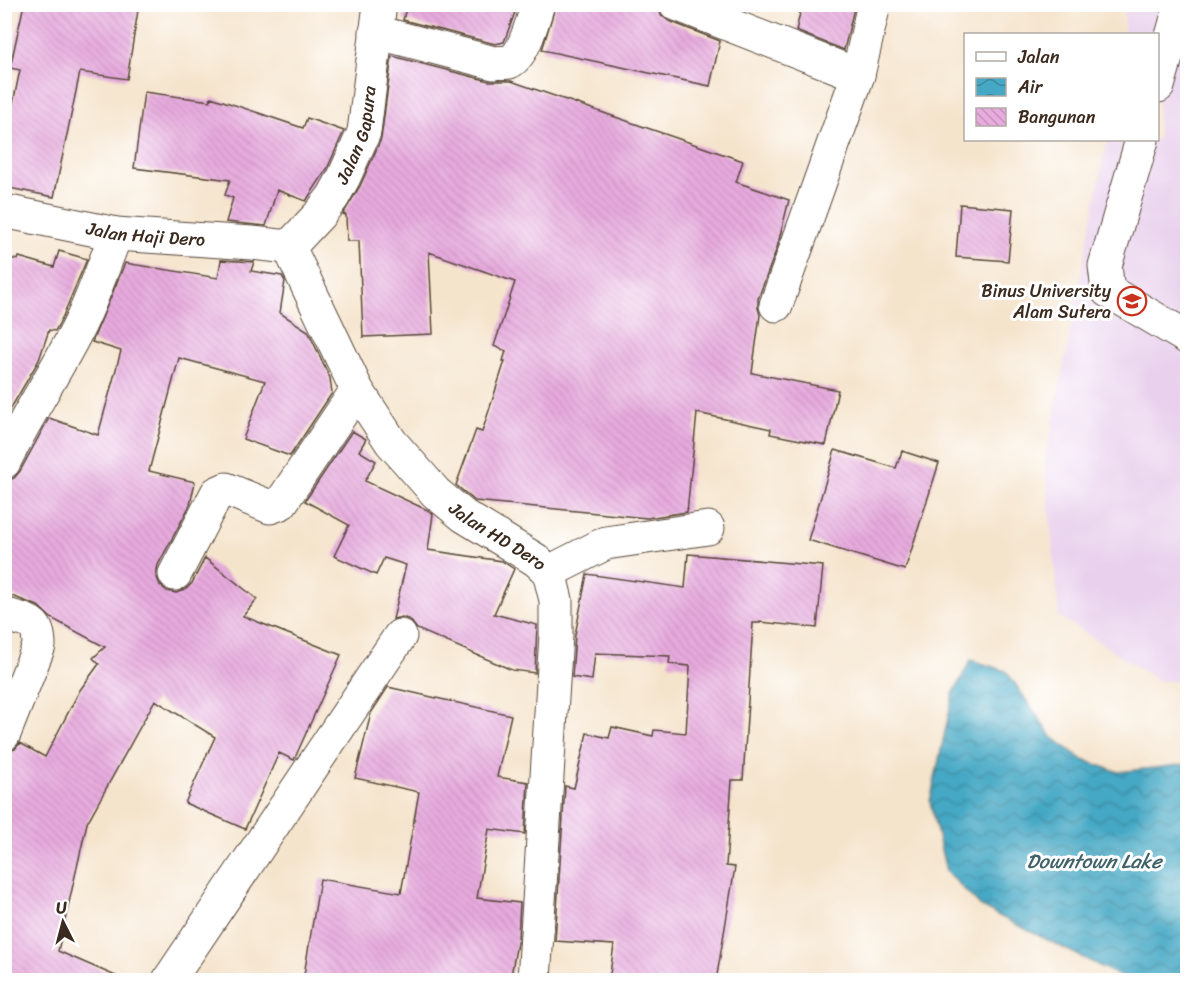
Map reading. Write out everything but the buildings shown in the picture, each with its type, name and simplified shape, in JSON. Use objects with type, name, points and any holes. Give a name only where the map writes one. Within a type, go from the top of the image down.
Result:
[{"type":"street","points":[[378,18],[494,63],[510,62],[519,54],[538,4]]},
{"type":"street","points":[[676,4],[858,75]]},
{"type":"street","points":[[776,305],[858,75],[874,4]]},
{"type":"street","points":[[1159,82],[1181,4]]},
{"type":"street","name":"Jalan Gapura","points":[[289,247],[319,216],[333,197],[364,132],[378,18]]},
{"type":"street","points":[[1142,141],[1105,266],[1108,291],[1188,338]]},
{"type":"street","name":"Jalan Haji Dero","points":[[4,211],[116,234],[289,247]]},
{"type":"street","points":[[4,462],[81,323],[116,234]]},
{"type":"street","name":"Jalan HD Dero","points":[[289,247],[357,390],[391,442],[436,493],[464,516],[536,560],[549,572],[556,600],[556,635],[534,981]]},
{"type":"street","points":[[175,574],[217,493],[226,489],[270,507],[281,503],[357,390]]},
{"type":"street","points":[[549,572],[606,543],[708,528]]},
{"type":"street","points":[[4,614],[33,624],[39,632],[39,646],[4,734]]},
{"type":"street","points":[[169,981],[400,636]]},
{"type":"shaded area","name":"Binus University Alam Sutera","points":[[1125,5],[1187,5],[1187,681],[1159,681],[1059,616],[1045,463],[1107,141],[1159,141],[1159,33],[1124,33]]},
{"type":"water","name":"Downtown Lake","points":[[971,660],[1006,671],[1052,737],[1083,760],[1119,772],[1187,764],[1187,980],[1128,980],[981,907],[946,871],[930,802],[953,694]]},
{"type":"place","name":"Binus University Alam Sutera","points":[[1132,301]]}]
